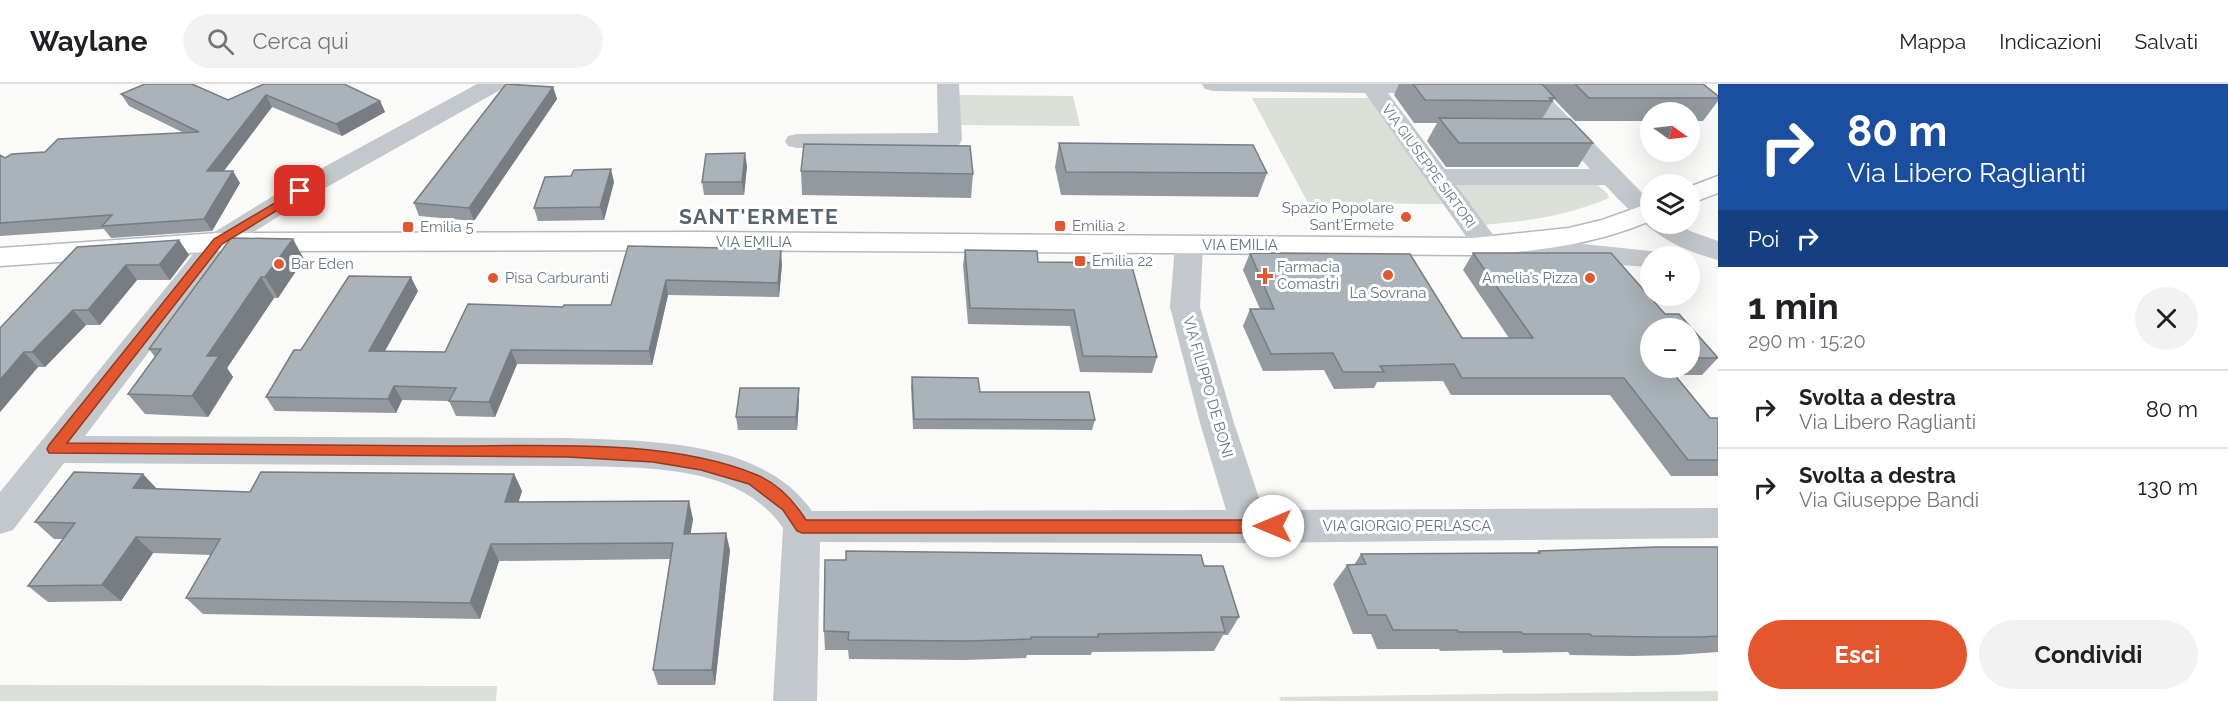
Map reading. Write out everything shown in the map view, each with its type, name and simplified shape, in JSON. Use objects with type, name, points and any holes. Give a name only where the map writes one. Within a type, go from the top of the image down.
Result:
[{"type":"main road","points":[[1700,191],[1718,184]]},
{"type":"main road","name":"VIA EMILIA","points":[[0,257],[218,242],[701,241],[1497,246],[1550,240],[1640,219]]},
{"type":"street","points":[[0,519],[218,242],[300,191],[494,84]]},
{"type":"street","points":[[797,141],[950,140],[948,84]]},
{"type":"street","name":"VIA GIUSEPPE SIRTORI","points":[[1213,84],[1467,87]]},
{"type":"street","name":"VIA GIUSEPPE SIRTORI","points":[[1371,85],[1417,132],[1438,177],[1497,246]]},
{"type":"street","points":[[1517,86],[1569,133],[1640,205]]},
{"type":"street","points":[[1534,133],[1569,133]]},
{"type":"street","points":[[1438,177],[1611,177]]},
{"type":"street","name":"VIA EMILIA","points":[[1606,228],[1623,246],[1640,254]]},
{"type":"street","points":[[1676,234],[1718,252]]},
{"type":"street","name":"VIA FILIPPO DE BONI","points":[[1189,245],[1185,307],[1217,423],[1250,527]]},
{"type":"street","name":"VIA EMILIA","points":[[1497,246],[1640,257]]},
{"type":"street","points":[[1700,254],[1718,252]]},
{"type":"street","points":[[54,449],[568,452],[653,456],[701,465],[753,479],[771,490],[788,506],[802,526],[795,701]]},
{"type":"street","name":"VIA GIORGIO PERLASCA","points":[[802,526],[1250,527],[1718,523]]},
{"type":"shaded area","points":[[958,95],[1073,96],[1080,126],[961,125]]},
{"type":"shaded area","points":[[1252,98],[1369,98],[1444,204],[1308,203]]},
{"type":"shaded area","points":[[1595,183],[1608,194],[1609,198],[1577,210],[1548,217],[1484,225],[1454,185]]},
{"type":"shaded area","points":[[0,685],[497,686],[496,701],[0,701]]},
{"type":"shaded area","points":[[1718,691],[1718,701],[1281,701],[1279,697]]},
{"type":"building","points":[[145,84],[192,84],[228,100],[264,84],[344,84],[380,101],[336,124],[266,95],[207,171],[233,171],[204,219],[102,226],[112,215],[0,223],[0,155],[5,158],[12,154],[45,152],[58,139],[199,132],[121,94]]},
{"type":"building","points":[[506,84],[553,87],[469,208],[414,203]]},
{"type":"building","points":[[1413,84],[1542,84],[1555,98],[1549,98],[1552,101],[1425,100]]},
{"type":"building","points":[[1575,84],[1703,84],[1718,98],[1589,98]]},
{"type":"building","points":[[1439,118],[1570,119],[1593,143],[1459,143]]},
{"type":"building","points":[[1059,143],[1253,145],[1267,173],[1066,172]]},
{"type":"building","points":[[804,144],[970,146],[973,174],[801,171]]},
{"type":"building","points":[[745,153],[742,182],[702,182],[706,154]]},
{"type":"building","points":[[611,169],[600,207],[534,208],[545,177],[571,176],[574,170]]},
{"type":"building","points":[[231,238],[293,239],[265,277],[261,277],[207,356],[219,356],[192,396],[128,394],[161,349],[149,349]]},
{"type":"building","points":[[179,240],[159,265],[126,265],[88,310],[73,310],[32,352],[24,352],[0,380],[0,328],[77,247]]},
{"type":"building","points":[[628,246],[781,249],[778,283],[666,280],[649,351],[511,350],[489,402],[449,401],[456,388],[394,386],[388,399],[266,397],[294,350],[301,350],[349,276],[411,277],[369,351],[445,352],[468,304],[563,307],[564,305],[611,305]]},
{"type":"building","points":[[965,250],[1037,251],[1038,262],[1131,263],[1157,357],[1083,356],[1074,310],[970,308]]},
{"type":"building","points":[[1250,253],[1410,254],[1462,338],[1533,338],[1473,253],[1611,253],[1640,286],[1640,306],[1658,306],[1665,314],[1679,314],[1683,318],[1640,318],[1640,378],[1677,378],[1710,418],[1718,418],[1718,460],[1688,460],[1624,378],[1462,378],[1454,364],[1380,366],[1384,372],[1343,372],[1333,353],[1271,354],[1250,309],[1274,309]]},
{"type":"building","points":[[1700,338],[1718,358],[1700,358]]},
{"type":"building","points":[[912,377],[978,378],[980,392],[1089,392],[1095,420],[914,419]]},
{"type":"building","points":[[740,388],[799,388],[796,417],[736,417]]},
{"type":"building","points":[[74,472],[143,474],[133,488],[250,492],[261,472],[514,474],[505,502],[689,501],[684,534],[726,533],[712,670],[653,670],[673,543],[491,544],[470,603],[186,598],[220,539],[136,537],[102,585],[28,586],[75,523],[35,522]]},
{"type":"building","points":[[1718,547],[1718,636],[1592,636],[1590,634],[1393,630],[1386,615],[1368,615],[1347,565],[1366,564],[1361,554],[1540,553],[1539,551]]},
{"type":"building","points":[[846,551],[1201,555],[1204,566],[1223,566],[1239,617],[1221,617],[1225,632],[1098,634],[1098,637],[1031,637],[1031,639],[968,641],[848,640],[849,632],[824,631],[825,560],[846,560]]},
{"type":"place","name":"Spazio Popolare Sant'Ermete","points":[[1406,217]]},
{"type":"place","name":"Emilia 2","points":[[1060,226]]},
{"type":"place","name":"Emilia 5","points":[[408,227]]},
{"type":"place","name":"Emilia 22","points":[[1080,261]]},
{"type":"place","name":"Bar Eden","points":[[279,264]]},
{"type":"place","name":"La Sovrana","points":[[1388,275]]},
{"type":"place","name":"Farmacia Comastri","points":[[1265,276]]},
{"type":"place","name":"Pisa Carburanti","points":[[493,278]]},
{"type":"place","name":"Amelia’s Pizza","points":[[1590,278]]},
{"type":"district","name":"SANT'ERMETE","points":[[759,217]]},
{"type":"route","points":[[300,191],[218,242],[54,449],[568,452],[653,456],[677,459],[753,479],[771,490],[788,506],[802,526],[882,528],[1273,526]]}]
